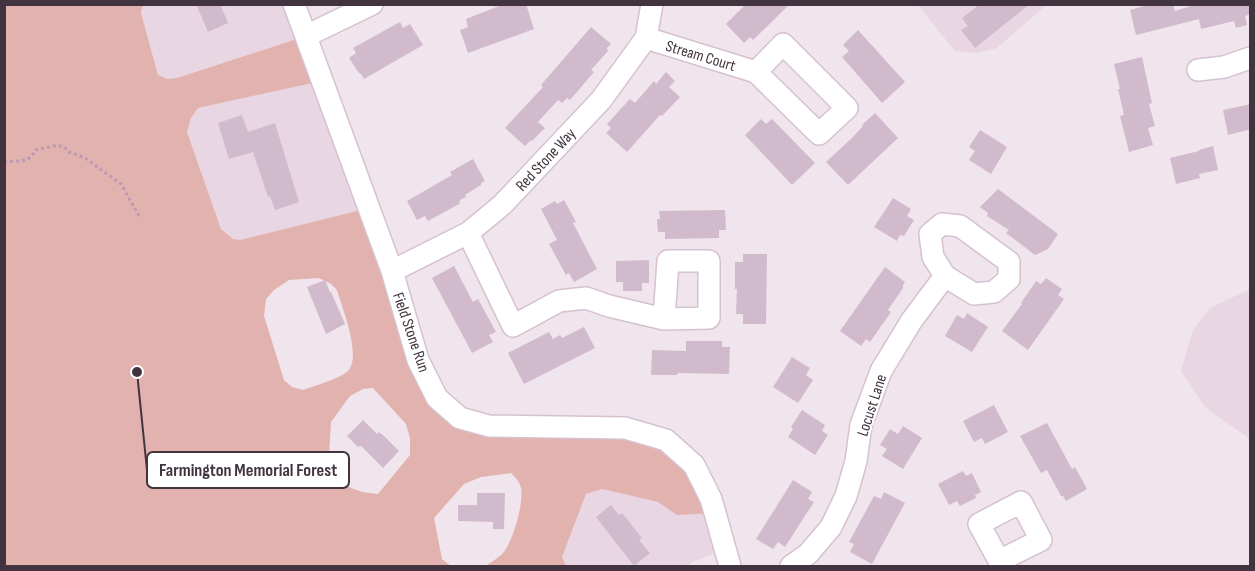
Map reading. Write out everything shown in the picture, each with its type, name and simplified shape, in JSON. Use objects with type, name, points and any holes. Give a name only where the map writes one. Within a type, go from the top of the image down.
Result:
[{"type":"street","name":"Field Stone Run","points":[[294,4],[392,271],[418,360],[437,398],[460,418],[489,426],[625,428],[666,440],[694,465],[711,499],[730,567]]},
{"type":"street","points":[[306,36],[372,4]]},
{"type":"street","name":"Red Stone Way","points":[[392,271],[468,233],[502,205],[601,100],[646,38],[652,4]]},
{"type":"street","name":"Stream Court","points":[[646,38],[756,72]]},
{"type":"street","points":[[1198,70],[1224,67],[1251,58]]},
{"type":"street","points":[[468,233],[513,326],[559,301],[586,298],[664,319]]},
{"type":"street","name":"Locust Lane","points":[[791,567],[808,554],[831,527],[846,496],[861,425],[881,371],[912,320],[945,276]]},
{"type":"path","points":[[4,162],[26,161],[33,156],[35,150],[63,146],[69,152],[85,158],[121,184],[139,216]]},
{"type":"shaded area","points":[[4,5],[143,5],[141,13],[158,75],[168,79],[306,36],[322,81],[198,108],[191,118],[187,132],[221,229],[233,239],[240,240],[369,208],[418,360],[460,418],[666,440],[715,513],[677,515],[658,502],[602,489],[586,494],[562,557],[566,566],[486,566],[504,552],[517,521],[522,495],[518,482],[511,473],[481,477],[464,484],[434,518],[442,559],[451,566],[5,566]],"holes":[[[319,278],[337,290],[350,332],[353,356],[351,365],[343,375],[303,390],[292,387],[284,380],[264,316],[266,299],[274,290],[289,280]],[[373,388],[406,424],[410,438],[410,455],[378,494],[362,492],[346,486],[329,455],[331,422],[350,396],[363,389]]]},
{"type":"shaded area","points":[[143,5],[294,5],[306,36],[168,79],[158,75],[141,13]]},
{"type":"shaded area","points":[[918,5],[1046,5],[997,48],[977,53],[955,51]]},
{"type":"shaded area","points":[[322,81],[369,208],[240,240],[233,239],[221,229],[187,132],[191,118],[198,108]]},
{"type":"shaded area","points":[[1250,289],[1250,439],[1206,408],[1181,371],[1193,330],[1210,308]]},
{"type":"shaded area","points":[[602,489],[658,502],[667,507],[715,513],[725,549],[690,563],[689,566],[566,566],[562,557],[586,494]]},
{"type":"building","points":[[196,4],[220,4],[228,23],[208,32]]},
{"type":"building","points":[[504,4],[526,4],[534,29],[468,53],[460,30],[468,27],[466,19]]},
{"type":"building","points":[[746,4],[790,4],[753,40],[750,37],[744,43],[726,24]]},
{"type":"building","points":[[980,4],[1030,4],[975,48],[961,30],[968,26],[962,18]]},
{"type":"building","points":[[1152,4],[1173,4],[1175,11],[1197,4],[1251,4],[1251,14],[1245,16],[1247,25],[1236,28],[1234,21],[1201,29],[1199,19],[1136,35],[1130,10]]},
{"type":"building","points":[[400,22],[403,28],[410,24],[423,45],[364,79],[349,58],[356,53],[353,48]]},
{"type":"building","points":[[591,27],[611,44],[607,48],[608,51],[591,70],[594,72],[570,100],[567,98],[562,103],[558,100],[538,122],[545,128],[525,146],[505,128],[543,87],[541,85]]},
{"type":"building","points":[[858,30],[905,82],[882,103],[842,57],[849,51],[843,45]]},
{"type":"building","points":[[1142,57],[1152,103],[1149,104],[1155,126],[1148,128],[1153,145],[1129,152],[1120,116],[1124,115],[1114,64]]},
{"type":"building","points":[[666,72],[675,81],[669,87],[680,97],[662,116],[660,115],[627,152],[606,133],[611,128],[607,124],[630,99],[635,103],[654,81],[656,84]]},
{"type":"building","points":[[1251,104],[1251,129],[1228,135],[1223,110]]},
{"type":"building","points":[[875,113],[898,138],[848,185],[826,162]]},
{"type":"building","points":[[242,115],[248,132],[275,123],[299,202],[275,210],[270,196],[268,197],[253,152],[229,159],[218,123]]},
{"type":"building","points":[[761,119],[766,124],[772,119],[815,163],[792,185],[745,135]]},
{"type":"building","points":[[980,130],[1007,147],[991,174],[969,160],[975,151],[969,147]]},
{"type":"building","points":[[1213,146],[1218,170],[1199,174],[1200,178],[1176,184],[1170,158]]},
{"type":"building","points":[[473,159],[485,181],[465,195],[466,197],[460,200],[459,204],[428,221],[425,216],[417,220],[407,201],[452,175],[450,172]]},
{"type":"building","points":[[998,189],[1058,234],[1048,249],[1035,255],[1006,233],[1009,230],[987,216],[988,213],[980,207]]},
{"type":"building","points":[[893,198],[911,209],[907,216],[914,220],[904,236],[900,235],[897,241],[874,227]]},
{"type":"building","points":[[564,200],[576,222],[573,223],[597,269],[574,282],[569,273],[566,275],[549,244],[557,240],[541,209],[555,201],[557,204]]},
{"type":"building","points":[[725,210],[726,230],[719,230],[719,238],[665,239],[665,232],[658,232],[659,211]]},
{"type":"building","points":[[743,254],[767,254],[766,324],[743,324],[743,314],[736,314],[735,262],[743,262]]},
{"type":"building","points":[[649,260],[649,283],[642,283],[642,291],[623,291],[623,282],[616,282],[616,261]]},
{"type":"building","points":[[454,266],[473,302],[478,299],[496,332],[489,335],[493,342],[472,353],[432,278]]},
{"type":"building","points":[[885,267],[905,282],[888,310],[891,312],[870,342],[866,339],[861,346],[840,331]]},
{"type":"building","points":[[1046,278],[1062,289],[1058,295],[1064,299],[1028,350],[1002,331],[1036,281],[1041,284]]},
{"type":"building","points":[[325,280],[345,324],[326,334],[307,287]]},
{"type":"building","points":[[967,313],[988,327],[972,352],[945,336],[957,315],[964,319]]},
{"type":"building","points":[[584,327],[595,348],[524,384],[508,353],[549,332],[553,339],[560,335],[562,338]]},
{"type":"building","points":[[686,341],[722,341],[722,347],[730,347],[729,374],[651,375],[652,350],[686,351]]},
{"type":"building","points":[[792,357],[810,368],[806,375],[813,380],[798,403],[773,387]]},
{"type":"building","points":[[994,405],[1008,432],[985,444],[982,438],[974,442],[963,421]]},
{"type":"building","points":[[802,410],[825,425],[822,431],[828,435],[815,455],[788,437],[793,429],[791,427]]},
{"type":"building","points":[[363,420],[399,451],[383,468],[361,446],[358,447],[347,436]]},
{"type":"building","points":[[1047,423],[1072,469],[1075,467],[1087,489],[1066,501],[1047,470],[1041,473],[1020,436]]},
{"type":"building","points":[[903,426],[922,438],[903,469],[882,456],[887,449],[880,445],[890,429],[898,434]]},
{"type":"building","points":[[963,471],[966,476],[972,473],[981,492],[975,495],[976,498],[960,506],[957,501],[949,505],[938,484]]},
{"type":"building","points":[[793,480],[812,492],[808,499],[814,502],[785,547],[778,542],[773,549],[756,539]]},
{"type":"building","points":[[884,492],[905,503],[872,564],[850,552],[854,544],[849,542],[874,496],[881,499]]},
{"type":"building","points":[[477,493],[505,493],[504,529],[493,529],[493,522],[458,521],[458,505],[477,505]]},
{"type":"building","points":[[611,505],[619,515],[622,513],[642,538],[639,540],[650,553],[634,566],[596,517]]},
{"type":"place","name":"Farmington Memorial Forest","points":[[137,372]]}]
